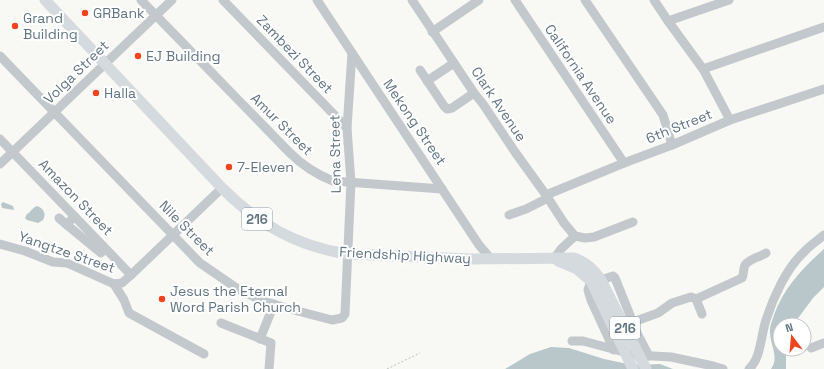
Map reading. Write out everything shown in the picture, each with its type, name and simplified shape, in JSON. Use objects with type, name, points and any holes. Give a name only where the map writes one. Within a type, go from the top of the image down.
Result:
[{"type":"main road","name":"Friendship Highway","points":[[45,0],[222,188],[242,207],[273,229],[301,243],[329,251],[347,254],[491,259],[574,258],[581,260],[595,271],[598,285],[633,369]]},
{"type":"main road","name":"Friendship Highway","points":[[598,285],[646,369]]},
{"type":"street","name":"Amur Street","points":[[141,0],[298,161],[319,176],[333,181],[442,189]]},
{"type":"street","name":"Volga Street","points":[[0,164],[172,0]]},
{"type":"street","name":"Zambezi Street","points":[[223,0],[348,128]]},
{"type":"street","name":"Mekong Street","points":[[317,0],[479,245],[491,259]]},
{"type":"street","name":"Clark Avenue","points":[[412,0],[432,32],[483,104],[514,152],[564,223],[575,236]]},
{"type":"street","points":[[432,32],[479,0]]},
{"type":"street","name":"California Avenue","points":[[515,0],[624,163]]},
{"type":"street","points":[[597,0],[587,3],[663,115],[672,146]]},
{"type":"street","points":[[654,0],[703,69],[730,120]]},
{"type":"street","points":[[668,21],[729,0]]},
{"type":"street","points":[[703,69],[824,27]]},
{"type":"street","name":"Lena Street","points":[[347,254],[351,182],[348,128],[352,53]]},
{"type":"street","name":"Nile Street","points":[[0,56],[191,255],[223,280],[250,295],[274,304],[332,320],[342,318],[345,314],[347,254]]},
{"type":"street","points":[[427,81],[454,63]]},
{"type":"street","points":[[420,70],[447,109],[452,108],[474,93]]},
{"type":"street","name":"6th Street","points":[[509,215],[526,209],[547,197],[624,163],[672,146],[730,120],[824,89]]},
{"type":"street","name":"Amazon Street","points":[[0,139],[74,216],[128,278]]},
{"type":"street","points":[[128,278],[222,188]]},
{"type":"street","points":[[67,225],[74,216]]},
{"type":"street","points":[[59,218],[101,254]]},
{"type":"street","points":[[554,259],[561,248],[575,236],[585,238],[594,237],[633,222]]},
{"type":"street","points":[[750,369],[756,359],[765,321],[773,301],[789,270],[802,253],[824,235]]},
{"type":"street","name":"Yangtze Street","points":[[0,244],[25,251],[53,262],[66,263],[114,284],[128,278]]},
{"type":"street","points":[[633,322],[658,313],[672,303],[692,297],[696,299],[742,278],[744,276],[744,266],[748,262],[766,253]]},
{"type":"street","points":[[614,350],[591,300],[588,290],[610,276],[615,278],[638,335],[649,356]]},
{"type":"street","points":[[114,284],[124,300],[129,313],[204,354]]},
{"type":"street","points":[[696,299],[702,314]]},
{"type":"street","points":[[260,339],[274,304]]},
{"type":"street","points":[[221,323],[271,343],[269,369]]},
{"type":"street","points":[[572,341],[583,341],[635,355],[672,357],[722,369]]},
{"type":"street","points":[[812,348],[824,343]]},
{"type":"path","points":[[387,369],[420,353]]},
{"type":"shaded area","points":[[3,202],[13,206],[14,210],[2,208],[1,204]]},
{"type":"shaded area","points":[[37,206],[44,211],[45,215],[43,220],[38,223],[27,220],[25,218],[27,214]]},
{"type":"shaded area","points":[[824,249],[824,287],[813,298],[799,317],[773,317],[783,296],[809,263]]},
{"type":"shaded area","points":[[772,322],[772,345],[770,335]]},
{"type":"shaded area","points":[[551,347],[569,348],[604,359],[623,363],[640,365],[660,364],[673,369],[505,369],[530,354]]},
{"type":"shaded area","points":[[774,357],[786,357],[786,369],[771,369],[774,364]]},
{"type":"place","name":"GRBank","points":[[85,13]]},
{"type":"place","name":"Grand Building","points":[[15,26]]},
{"type":"place","name":"EJ Building","points":[[138,56]]},
{"type":"place","name":"Halla","points":[[96,93]]},
{"type":"place","name":"7-Eleven","points":[[229,167]]},
{"type":"place","name":"Jesus the Eternal Word Parish Church","points":[[162,299]]}]
